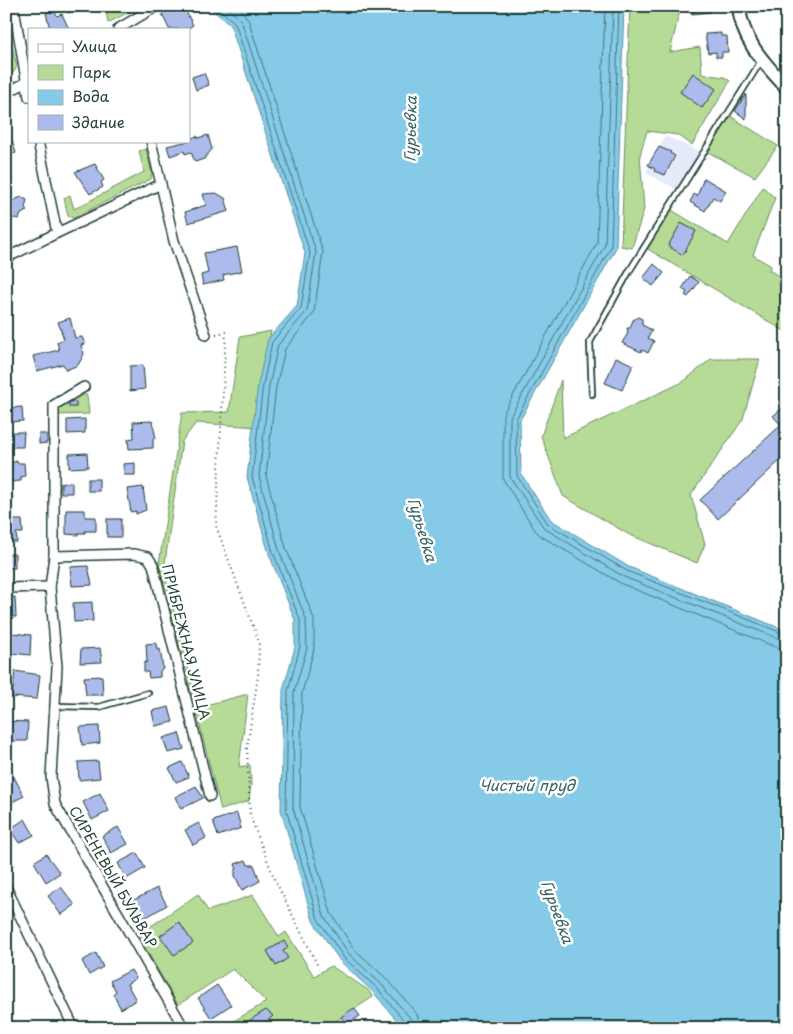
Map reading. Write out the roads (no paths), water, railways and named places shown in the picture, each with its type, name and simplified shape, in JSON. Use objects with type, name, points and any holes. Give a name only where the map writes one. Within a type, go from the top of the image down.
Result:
[{"type":"main road","points":[[739,6],[746,37],[762,60],[787,88]]},
{"type":"street","points":[[6,93],[27,82],[16,14],[12,6]]},
{"type":"street","points":[[120,28],[156,6]]},
{"type":"street","points":[[38,142],[57,233]]},
{"type":"street","points":[[151,142],[174,241],[206,335]]},
{"type":"street","points":[[6,258],[161,184]]},
{"type":"street","name":"СИРЕНЕВЫЙ БУЛЬВАР","points":[[84,387],[54,405],[54,556],[50,587],[57,667],[51,777],[55,804],[184,1028]]},
{"type":"street","name":"ПРИБРЕЖНАЯ УЛИЦА","points":[[54,556],[134,554],[148,557],[153,565],[210,796]]},
{"type":"street","points":[[6,588],[50,587]]},
{"type":"street","points":[[6,887],[74,1028]]},
{"type":"lane","points":[[592,394],[590,342],[630,270],[762,60]]},
{"type":"lane","points":[[55,706],[99,708],[148,693]]},
{"type":"water","name":"Чистый пруд","points":[[207,6],[624,6],[616,248],[520,420],[521,474],[551,520],[629,567],[787,631],[787,1028],[403,1028],[374,993],[340,961],[313,921],[281,810],[283,690],[295,647],[295,620],[269,554],[247,477],[258,384],[268,339],[297,306],[305,253],[230,24]]},
{"type":"water label","name":"Гурьевка","points":[[411,129]]},
{"type":"water label","name":"Гурьевка","points":[[422,530]]},
{"type":"water label","name":"Гурьевка","points":[[557,912]]}]
